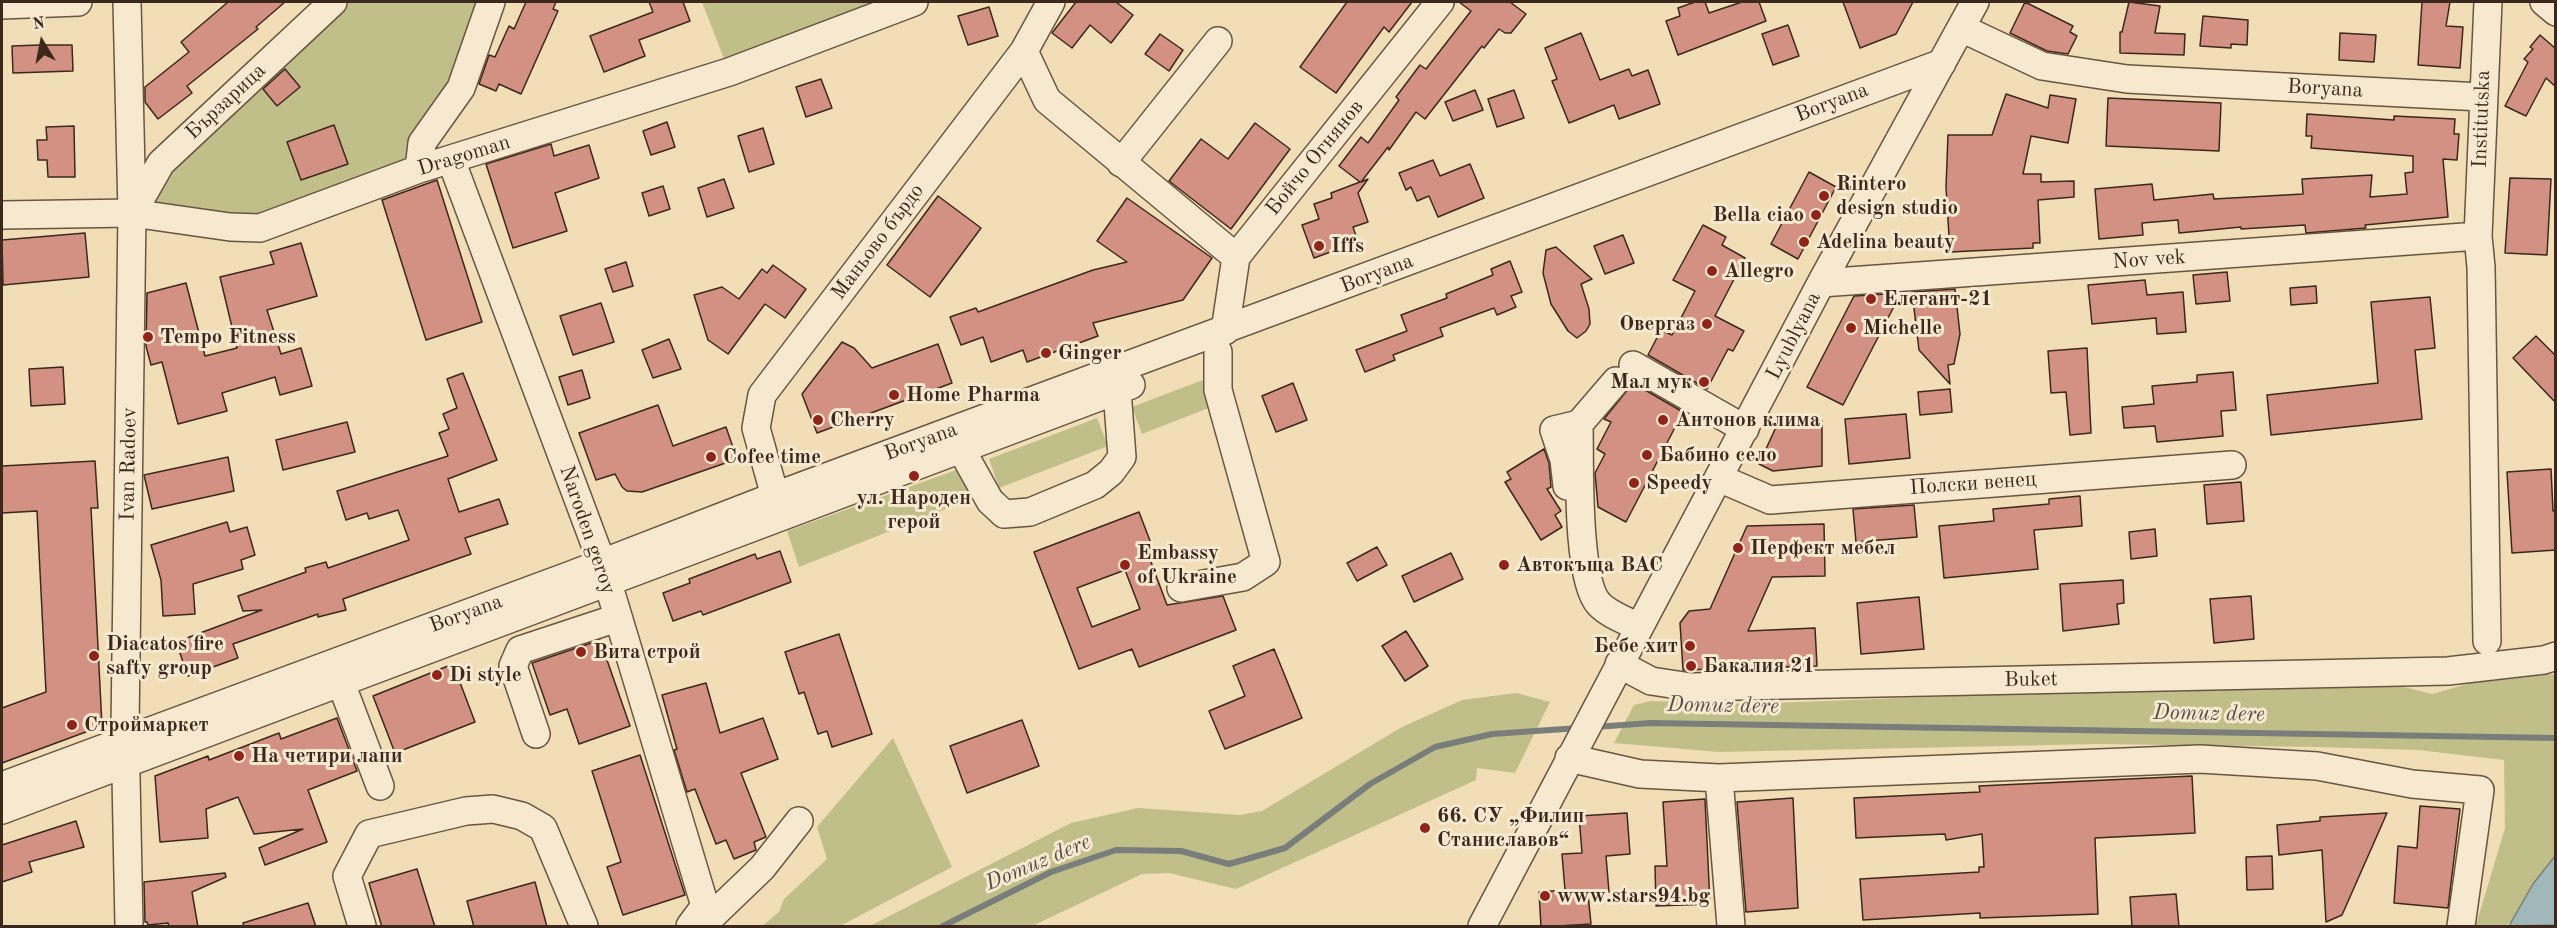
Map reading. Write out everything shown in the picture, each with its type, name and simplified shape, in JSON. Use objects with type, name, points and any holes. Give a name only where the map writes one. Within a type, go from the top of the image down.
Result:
[{"type":"street","points":[[2,5],[78,2]]},
{"type":"street","name":"Ivan Radoev","points":[[127,2],[132,213],[126,752],[129,927]]},
{"type":"street","name":"Бързарица","points":[[132,213],[161,163],[333,2]]},
{"type":"street","points":[[419,169],[422,143],[462,88],[491,2]]},
{"type":"street","name":"Dragoman","points":[[2,215],[132,213],[230,227],[260,228],[419,169],[729,72],[914,2]]},
{"type":"street","name":"Маньово бърдо","points":[[775,496],[756,428],[762,395],[1024,51],[1051,2]]},
{"type":"street","name":"Бойчо Огнянов","points":[[1236,257],[1440,2]]},
{"type":"street","name":"Lyublyana","points":[[1482,927],[1593,711],[1821,283],[1975,2]]},
{"type":"street","name":"Institutska","points":[[2487,640],[2481,279],[2478,236],[2482,97],[2488,2]]},
{"type":"street","points":[[2544,2],[2556,12]]},
{"type":"street","name":"Boryana","points":[[1961,28],[2042,66],[2127,79],[2482,97]]},
{"type":"street","points":[[1121,164],[1218,41]]},
{"type":"street","points":[[1024,51],[1047,100],[1121,164],[1236,257],[1222,341],[1218,390],[1266,562],[1243,578],[1181,588]]},
{"type":"street","name":"Boryana","points":[[2,786],[126,752],[341,683],[604,573],[775,496],[1222,341],[1936,74]]},
{"type":"street","name":"Naroden geroy","points":[[451,160],[604,573],[703,916]]},
{"type":"street","name":"Nov vek","points":[[1821,283],[2478,236]]},
{"type":"street","name":"Boryana","points":[[2,810],[126,752],[604,573],[962,449],[1117,390],[1222,341]]},
{"type":"street","points":[[1639,627],[1600,605],[1589,588],[1581,525],[1579,424],[1624,373],[1745,429]]},
{"type":"street","points":[[962,449],[990,501],[1004,514],[1030,512],[1095,485],[1111,472],[1122,457],[1117,390]]},
{"type":"street","name":"Полски венец","points":[[1719,478],[1770,500],[2232,465]]},
{"type":"street","points":[[537,734],[513,666],[520,650],[617,618]]},
{"type":"street","name":"Buket","points":[[1619,664],[1651,681],[1691,687],[2448,671],[2544,660],[2556,656]]},
{"type":"street","points":[[341,683],[380,786]]},
{"type":"street","points":[[1573,752],[1640,774],[1719,778],[2200,759],[2317,766],[2412,784],[2480,790],[2461,927]]},
{"type":"street","points":[[1719,778],[1731,927]]},
{"type":"street","points":[[362,927],[347,876],[369,834],[446,815],[494,809],[522,816],[543,828],[584,927]]},
{"type":"street","points":[[703,916],[762,868],[799,821]]},
{"type":"shaded area","points":[[333,2],[491,2],[419,169],[260,228],[132,213]]},
{"type":"shaded area","points":[[702,2],[914,2],[729,72]]},
{"type":"shaded area","points":[[1203,380],[1211,407],[1142,434],[1132,407]]},
{"type":"shaded area","points":[[1097,418],[1108,446],[999,488],[989,459]]},
{"type":"shaded area","points":[[959,469],[971,499],[799,567],[787,531]]},
{"type":"shaded area","points":[[2555,674],[2555,856],[2533,884],[2511,922],[2505,926],[2476,925],[2505,828],[2504,760],[2418,750],[2317,747],[2097,744],[1719,752],[1614,743],[1634,705],[1651,701],[1749,704],[2026,693],[2396,685],[2432,694],[2471,683]]},
{"type":"shaded area","points":[[1516,693],[1550,702],[1515,773],[1477,768],[1476,780],[1236,889],[1169,873],[1142,874],[1032,926],[870,926],[1071,823],[1138,808],[1240,815],[1262,811],[1402,727],[1462,700]]},
{"type":"shaded area","points":[[893,738],[952,867],[840,926],[762,926],[779,912],[784,899],[827,859],[817,827]]},
{"type":"water","points":[[2555,856],[2555,925],[2509,926],[2533,884]]},
{"type":"building","points":[[228,2],[285,2],[256,27],[258,29],[187,86],[192,93],[158,119],[145,102],[145,87],[189,52],[181,42]]},
{"type":"building","points":[[526,2],[556,2],[553,9],[558,11],[521,94],[499,84],[496,91],[479,84],[489,55],[495,57],[509,26],[514,29]]},
{"type":"building","points":[[649,2],[683,2],[690,21],[639,40],[645,56],[604,72],[590,36],[653,12]]},
{"type":"building","points":[[1076,2],[1116,2],[1133,15],[1111,43],[1090,25],[1072,48],[1052,33]]},
{"type":"building","points":[[1347,2],[1412,2],[1389,32],[1384,27],[1336,93],[1300,67]]},
{"type":"building","points":[[1459,2],[1510,2],[1526,14],[1511,33],[1505,33],[1499,29],[1484,48],[1482,46],[1425,119],[1416,112],[1389,150],[1388,147],[1361,182],[1368,179],[1358,193],[1368,222],[1353,227],[1358,242],[1314,258],[1302,225],[1319,219],[1314,204],[1332,198],[1331,193],[1360,182],[1339,166],[1361,137],[1368,143],[1399,100],[1396,97],[1420,65],[1426,69],[1471,11]]},
{"type":"building","points":[[1695,2],[1705,2],[1709,13],[1742,2],[1759,2],[1766,21],[1678,55],[1666,21],[1680,16],[1678,8]]},
{"type":"building","points":[[1843,2],[1913,2],[1896,34],[1860,48]]},
{"type":"building","points":[[2025,2],[2073,26],[2070,32],[2077,36],[2068,54],[2047,51],[2010,33]]},
{"type":"building","points":[[2129,2],[2160,6],[2155,33],[2185,34],[2184,55],[2120,53],[2120,32],[2122,32]]},
{"type":"building","points":[[2422,2],[2450,2],[2446,26],[2463,27],[2460,68],[2418,65]]},
{"type":"building","points":[[989,7],[998,36],[968,45],[958,16]]},
{"type":"building","points":[[2203,16],[2248,20],[2247,45],[2231,44],[2231,48],[2200,46]]},
{"type":"building","points":[[1788,25],[1799,56],[1773,65],[1762,34]]},
{"type":"building","points":[[1581,33],[1600,80],[1629,69],[1632,76],[1648,70],[1660,104],[1619,119],[1614,105],[1569,123],[1552,81],[1557,79],[1545,48]]},
{"type":"building","points":[[2340,33],[2376,35],[2374,62],[2339,60]]},
{"type":"building","points":[[1160,34],[1183,50],[1169,71],[1145,54]]},
{"type":"building","points":[[2540,35],[2556,49],[2556,87],[2546,78],[2526,116],[2505,106],[2528,62],[2524,59],[2533,49],[2530,47]]},
{"type":"building","points":[[72,45],[73,71],[13,73],[12,46]]},
{"type":"building","points":[[285,69],[300,87],[277,106],[263,89]]},
{"type":"building","points":[[821,79],[832,108],[806,117],[796,87]]},
{"type":"building","points":[[1475,90],[1483,110],[1453,121],[1445,102]]},
{"type":"building","points":[[1514,90],[1524,118],[1497,127],[1488,99]]},
{"type":"building","points":[[2006,94],[2048,108],[2050,95],[2076,99],[2068,143],[2031,136],[2023,174],[2041,174],[2041,182],[2074,181],[2074,197],[2038,200],[2040,243],[2033,243],[2033,248],[1950,252],[1946,187],[1948,135],[1992,135]]},
{"type":"building","points":[[2108,98],[2221,103],[2219,151],[2106,146]]},
{"type":"building","points":[[2307,114],[2394,120],[2394,116],[2455,119],[2454,134],[2459,134],[2457,160],[2443,159],[2448,217],[2306,233],[2305,225],[2241,229],[2241,227],[2179,233],[2178,220],[2142,223],[2143,235],[2099,239],[2095,189],[2152,184],[2154,200],[2213,194],[2214,199],[2303,194],[2302,179],[2372,175],[2370,197],[2407,194],[2405,173],[2413,172],[2413,156],[2311,148],[2312,136],[2306,136]]},
{"type":"building","points":[[667,122],[675,147],[651,155],[643,131]]},
{"type":"building","points":[[1255,123],[1290,149],[1231,229],[1169,181],[1201,139],[1228,159]]},
{"type":"building","points":[[334,125],[348,164],[301,180],[287,142]]},
{"type":"building","points":[[74,126],[75,177],[48,177],[47,160],[38,160],[37,140],[47,140],[46,127]]},
{"type":"building","points":[[763,128],[774,164],[749,172],[738,136]]},
{"type":"building","points":[[551,144],[554,156],[589,145],[599,178],[555,193],[567,231],[513,248],[486,164]]},
{"type":"building","points":[[1433,160],[1440,176],[1470,164],[1484,198],[1438,217],[1429,196],[1417,201],[1411,187],[1406,190],[1399,173]]},
{"type":"building","points":[[1809,172],[1836,187],[1798,259],[1771,244]]},
{"type":"building","points":[[2510,178],[2551,179],[2547,255],[2505,253]]},
{"type":"building","points":[[724,179],[734,208],[707,217],[698,188]]},
{"type":"building","points":[[437,180],[482,322],[426,340],[382,200]]},
{"type":"building","points":[[663,186],[670,209],[649,216],[642,193]]},
{"type":"building","points":[[938,196],[981,228],[930,297],[887,265]]},
{"type":"building","points":[[1127,198],[1212,258],[1183,300],[1093,323],[1098,336],[1027,362],[1023,350],[991,362],[983,337],[961,345],[950,317],[976,308],[978,312],[1093,270],[1127,262],[1097,241]]},
{"type":"building","points":[[1703,225],[1726,237],[1722,245],[1745,258],[1715,316],[1744,331],[1733,351],[1728,349],[1707,389],[1648,355],[1661,330],[1672,335],[1695,291],[1673,280]]},
{"type":"building","points":[[85,233],[89,277],[3,285],[2,240]]},
{"type":"building","points":[[1623,235],[1634,263],[1605,274],[1594,246]]},
{"type":"building","points":[[301,243],[317,296],[267,310],[281,354],[301,348],[312,386],[280,395],[275,377],[222,393],[227,411],[178,424],[162,362],[151,365],[146,346],[147,293],[186,283],[205,356],[237,348],[220,277],[274,264],[270,252]]},
{"type":"building","points":[[1556,247],[1592,279],[1581,284],[1589,309],[1590,324],[1586,331],[1577,338],[1568,331],[1551,304],[1543,273],[1546,250]]},
{"type":"building","points":[[1510,261],[1522,292],[1511,296],[1516,307],[1497,315],[1494,308],[1440,328],[1443,336],[1393,355],[1395,360],[1365,372],[1356,350],[1407,331],[1401,315],[1447,298],[1446,294],[1493,275],[1491,269]]},
{"type":"building","points":[[626,262],[633,286],[613,292],[605,269]]},
{"type":"building","points":[[773,265],[806,289],[785,318],[765,304],[728,354],[708,340],[694,295],[722,287],[739,299],[762,269],[767,273]]},
{"type":"building","points":[[2227,272],[2230,301],[2196,304],[2193,275]]},
{"type":"building","points":[[2145,280],[2147,295],[2183,292],[2186,332],[2157,334],[2156,318],[2092,324],[2088,285]]},
{"type":"building","points":[[2316,286],[2317,303],[2291,305],[2290,288]]},
{"type":"building","points":[[1955,289],[1960,334],[1954,364],[1948,365],[1950,384],[1919,350],[1912,292]]},
{"type":"building","points":[[1901,293],[1843,405],[1807,387],[1854,296]]},
{"type":"building","points":[[2430,297],[2435,348],[2415,350],[2422,419],[2271,435],[2267,395],[2378,383],[2371,302]]},
{"type":"building","points":[[601,303],[614,342],[573,355],[560,316]]},
{"type":"building","points":[[2536,336],[2556,356],[2556,403],[2513,358]]},
{"type":"building","points":[[669,339],[681,369],[653,378],[642,350]]},
{"type":"building","points":[[842,342],[854,348],[872,368],[938,344],[952,383],[817,433],[802,394]]},
{"type":"building","points":[[2087,348],[2091,433],[2070,435],[2066,392],[2051,393],[2048,351]]},
{"type":"building","points":[[63,367],[65,404],[31,406],[29,369]]},
{"type":"building","points":[[582,370],[590,398],[568,405],[559,377]]},
{"type":"building","points":[[2233,372],[2236,410],[2221,411],[2223,436],[2157,442],[2155,426],[2124,428],[2122,407],[2154,404],[2152,386],[2197,382],[2197,375]]},
{"type":"building","points":[[463,373],[497,460],[448,479],[459,512],[499,499],[508,524],[465,538],[471,554],[343,599],[346,610],[318,617],[318,614],[233,644],[238,658],[188,676],[176,642],[262,610],[243,611],[238,596],[306,572],[305,568],[326,562],[328,568],[409,540],[398,510],[369,519],[367,513],[346,520],[337,491],[448,456],[439,433],[449,429],[443,414],[457,408],[447,379]]},
{"type":"building","points":[[1293,383],[1307,420],[1276,432],[1262,396]]},
{"type":"building","points":[[1633,383],[1683,412],[1626,522],[1598,507],[1595,473],[1605,454],[1597,449],[1611,422],[1604,419]]},
{"type":"building","points":[[1950,389],[1952,412],[1920,415],[1918,392]]},
{"type":"building","points":[[658,405],[673,446],[726,427],[737,459],[642,492],[627,491],[615,474],[596,480],[579,433]]},
{"type":"building","points":[[1906,414],[1910,458],[1849,464],[1845,419]]},
{"type":"building","points":[[1822,421],[1822,466],[1773,471],[1759,464],[1777,425]]},
{"type":"building","points":[[347,422],[355,452],[283,470],[276,440]]},
{"type":"building","points":[[1544,449],[1549,463],[1551,487],[1547,489],[1561,511],[1555,515],[1562,527],[1541,540],[1505,482],[1511,479],[1507,472]]},
{"type":"building","points":[[228,457],[234,491],[152,509],[144,475]]},
{"type":"building","points":[[95,461],[98,508],[91,508],[102,726],[2,763],[2,708],[46,692],[37,511],[2,513],[2,466]]},
{"type":"building","points":[[2551,469],[2553,511],[2556,511],[2556,550],[2512,553],[2507,472]]},
{"type":"building","points":[[2241,482],[2244,521],[2207,524],[2204,485]]},
{"type":"building","points":[[2080,496],[2082,526],[2034,530],[2038,569],[1944,578],[1939,526],[1994,521],[1993,509],[2049,504],[2049,499]]},
{"type":"building","points":[[1914,505],[1917,537],[1856,542],[1853,509]]},
{"type":"building","points":[[1139,512],[1157,559],[1151,562],[1167,605],[1223,596],[1236,630],[1139,667],[1132,649],[1079,669],[1034,552]],"holes":[[[1125,570],[1140,609],[1092,627],[1077,588]]]},
{"type":"building","points":[[227,522],[230,532],[247,527],[255,555],[241,560],[243,569],[193,584],[195,614],[163,616],[161,580],[151,545]]},
{"type":"building","points":[[1824,524],[1825,576],[1772,577],[1748,631],[1815,628],[1817,666],[1683,670],[1680,623],[1689,611],[1710,609],[1747,526]]},
{"type":"building","points":[[2155,529],[2157,556],[2131,559],[2129,532]]},
{"type":"building","points":[[1377,547],[1387,565],[1357,581],[1347,563]]},
{"type":"building","points":[[780,551],[791,582],[703,615],[701,611],[673,621],[663,593],[690,583],[689,579],[755,554],[757,559]]},
{"type":"building","points":[[1451,553],[1463,579],[1414,602],[1402,576]]},
{"type":"building","points":[[2123,580],[2124,603],[2117,604],[2119,624],[2063,631],[2060,584]]},
{"type":"building","points":[[2251,596],[2254,639],[2214,643],[2210,599]]},
{"type":"building","points":[[1919,597],[1924,649],[1861,654],[1857,603]]},
{"type":"building","points":[[1406,631],[1428,666],[1405,681],[1382,646]]},
{"type":"building","points":[[839,634],[872,734],[832,747],[827,731],[818,734],[804,692],[799,694],[785,652]]},
{"type":"building","points":[[600,640],[630,726],[579,744],[567,709],[550,715],[532,663]]},
{"type":"building","points":[[1274,649],[1302,718],[1225,749],[1209,711],[1245,696],[1233,666]]},
{"type":"building","points":[[453,664],[475,722],[395,753],[373,696]]},
{"type":"building","points":[[706,683],[720,733],[763,718],[778,759],[741,773],[766,837],[754,842],[756,850],[734,859],[726,840],[716,844],[695,789],[687,792],[674,750],[677,749],[662,695]]},
{"type":"building","points":[[337,718],[357,771],[308,790],[327,842],[265,865],[259,848],[303,829],[254,834],[238,797],[206,809],[208,838],[160,842],[155,776],[208,756],[209,760],[279,733],[281,739]]},
{"type":"building","points":[[1022,720],[1039,766],[967,793],[950,746]]},
{"type":"building","points":[[640,755],[685,895],[623,915],[607,867],[621,862],[592,771]]},
{"type":"building","points":[[2192,776],[2195,833],[2095,838],[2098,914],[1980,918],[1980,913],[1863,920],[1860,879],[1979,872],[1979,867],[1984,867],[1982,834],[1946,840],[1945,834],[1856,838],[1854,798],[1980,792],[1979,786]]},
{"type":"building","points":[[1793,798],[1798,908],[1746,912],[1737,802]]},
{"type":"building","points":[[1705,799],[1710,904],[1656,906],[1655,866],[1667,866],[1663,802]]},
{"type":"building","points":[[2420,806],[2460,809],[2448,908],[2394,903],[2398,846],[2417,848]]},
{"type":"building","points":[[1627,813],[1630,854],[1606,856],[1609,892],[1588,894],[1591,924],[1541,927],[1539,892],[1565,890],[1562,854],[1582,853],[1579,816]]},
{"type":"building","points":[[2387,813],[2342,915],[2326,922],[2322,850],[2279,855],[2277,825],[2320,821],[2320,817]]},
{"type":"building","points":[[76,821],[84,847],[29,862],[32,872],[2,882],[2,845]]},
{"type":"building","points":[[2272,856],[2273,889],[2247,890],[2246,857]]},
{"type":"building","points":[[417,869],[435,927],[382,927],[369,883]]},
{"type":"building","points":[[225,873],[226,877],[192,892],[198,927],[169,927],[168,923],[148,925],[145,922],[144,882]]},
{"type":"building","points":[[535,882],[547,927],[474,927],[467,901]]},
{"type":"building","points":[[2176,894],[2179,927],[2132,927],[2130,897]]},
{"type":"building","points":[[308,903],[316,927],[244,927],[243,923]]},
{"type":"waterway","name":"Domuz dere","points":[[1595,727],[1651,723],[2556,738]]},
{"type":"waterway","name":"Domuz dere","points":[[943,926],[1051,872],[1116,850],[1181,851],[1229,864],[1285,848],[1370,784],[1435,747],[1492,734],[1579,728]]},
{"type":"place","name":"Rintero design studio","points":[[1824,196]]},
{"type":"place","name":"Bella ciao","points":[[1816,215]]},
{"type":"place","name":"Adelina beauty","points":[[1804,242]]},
{"type":"place","name":"Iffs","points":[[1319,246]]},
{"type":"place","name":"Allegro","points":[[1712,271]]},
{"type":"place","name":"Елегант-21","points":[[1871,299]]},
{"type":"place","name":"Овергаз","points":[[1707,324]]},
{"type":"place","name":"Michelle","points":[[1851,328]]},
{"type":"place","name":"Tempo Fitness","points":[[148,337]]},
{"type":"place","name":"Ginger","points":[[1046,353]]},
{"type":"place","name":"Мал мук","points":[[1704,382]]},
{"type":"place","name":"Home Pharma","points":[[894,395]]},
{"type":"place","name":"Cherry","points":[[818,420]]},
{"type":"place","name":"Антонов клима","points":[[1663,420]]},
{"type":"place","name":"Бабино село","points":[[1647,455]]},
{"type":"place","name":"Cofee time","points":[[711,457]]},
{"type":"place","name":"ул. Народен герой","points":[[914,476]]},
{"type":"place","name":"Speedy","points":[[1634,483]]},
{"type":"place","name":"Перфект мебел","points":[[1738,548]]},
{"type":"place","name":"Embassy of Ukraine","points":[[1125,565]]},
{"type":"place","name":"Автокъща ВАС","points":[[1504,565]]},
{"type":"place","name":"Бебе хит","points":[[1690,646]]},
{"type":"place","name":"Вита строй","points":[[581,652]]},
{"type":"place","name":"Diacatos fire safty group","points":[[94,656]]},
{"type":"place","name":"Бакалия 21","points":[[1691,666]]},
{"type":"place","name":"Di style","points":[[437,675]]},
{"type":"place","name":"Строймаркет","points":[[72,725]]},
{"type":"place","name":"На четири лапи","points":[[239,756]]},
{"type":"place","name":"66. СУ „Филип Станиславов“","points":[[1425,828]]},
{"type":"place","name":"www.stars94.bg","points":[[1545,896]]}]
